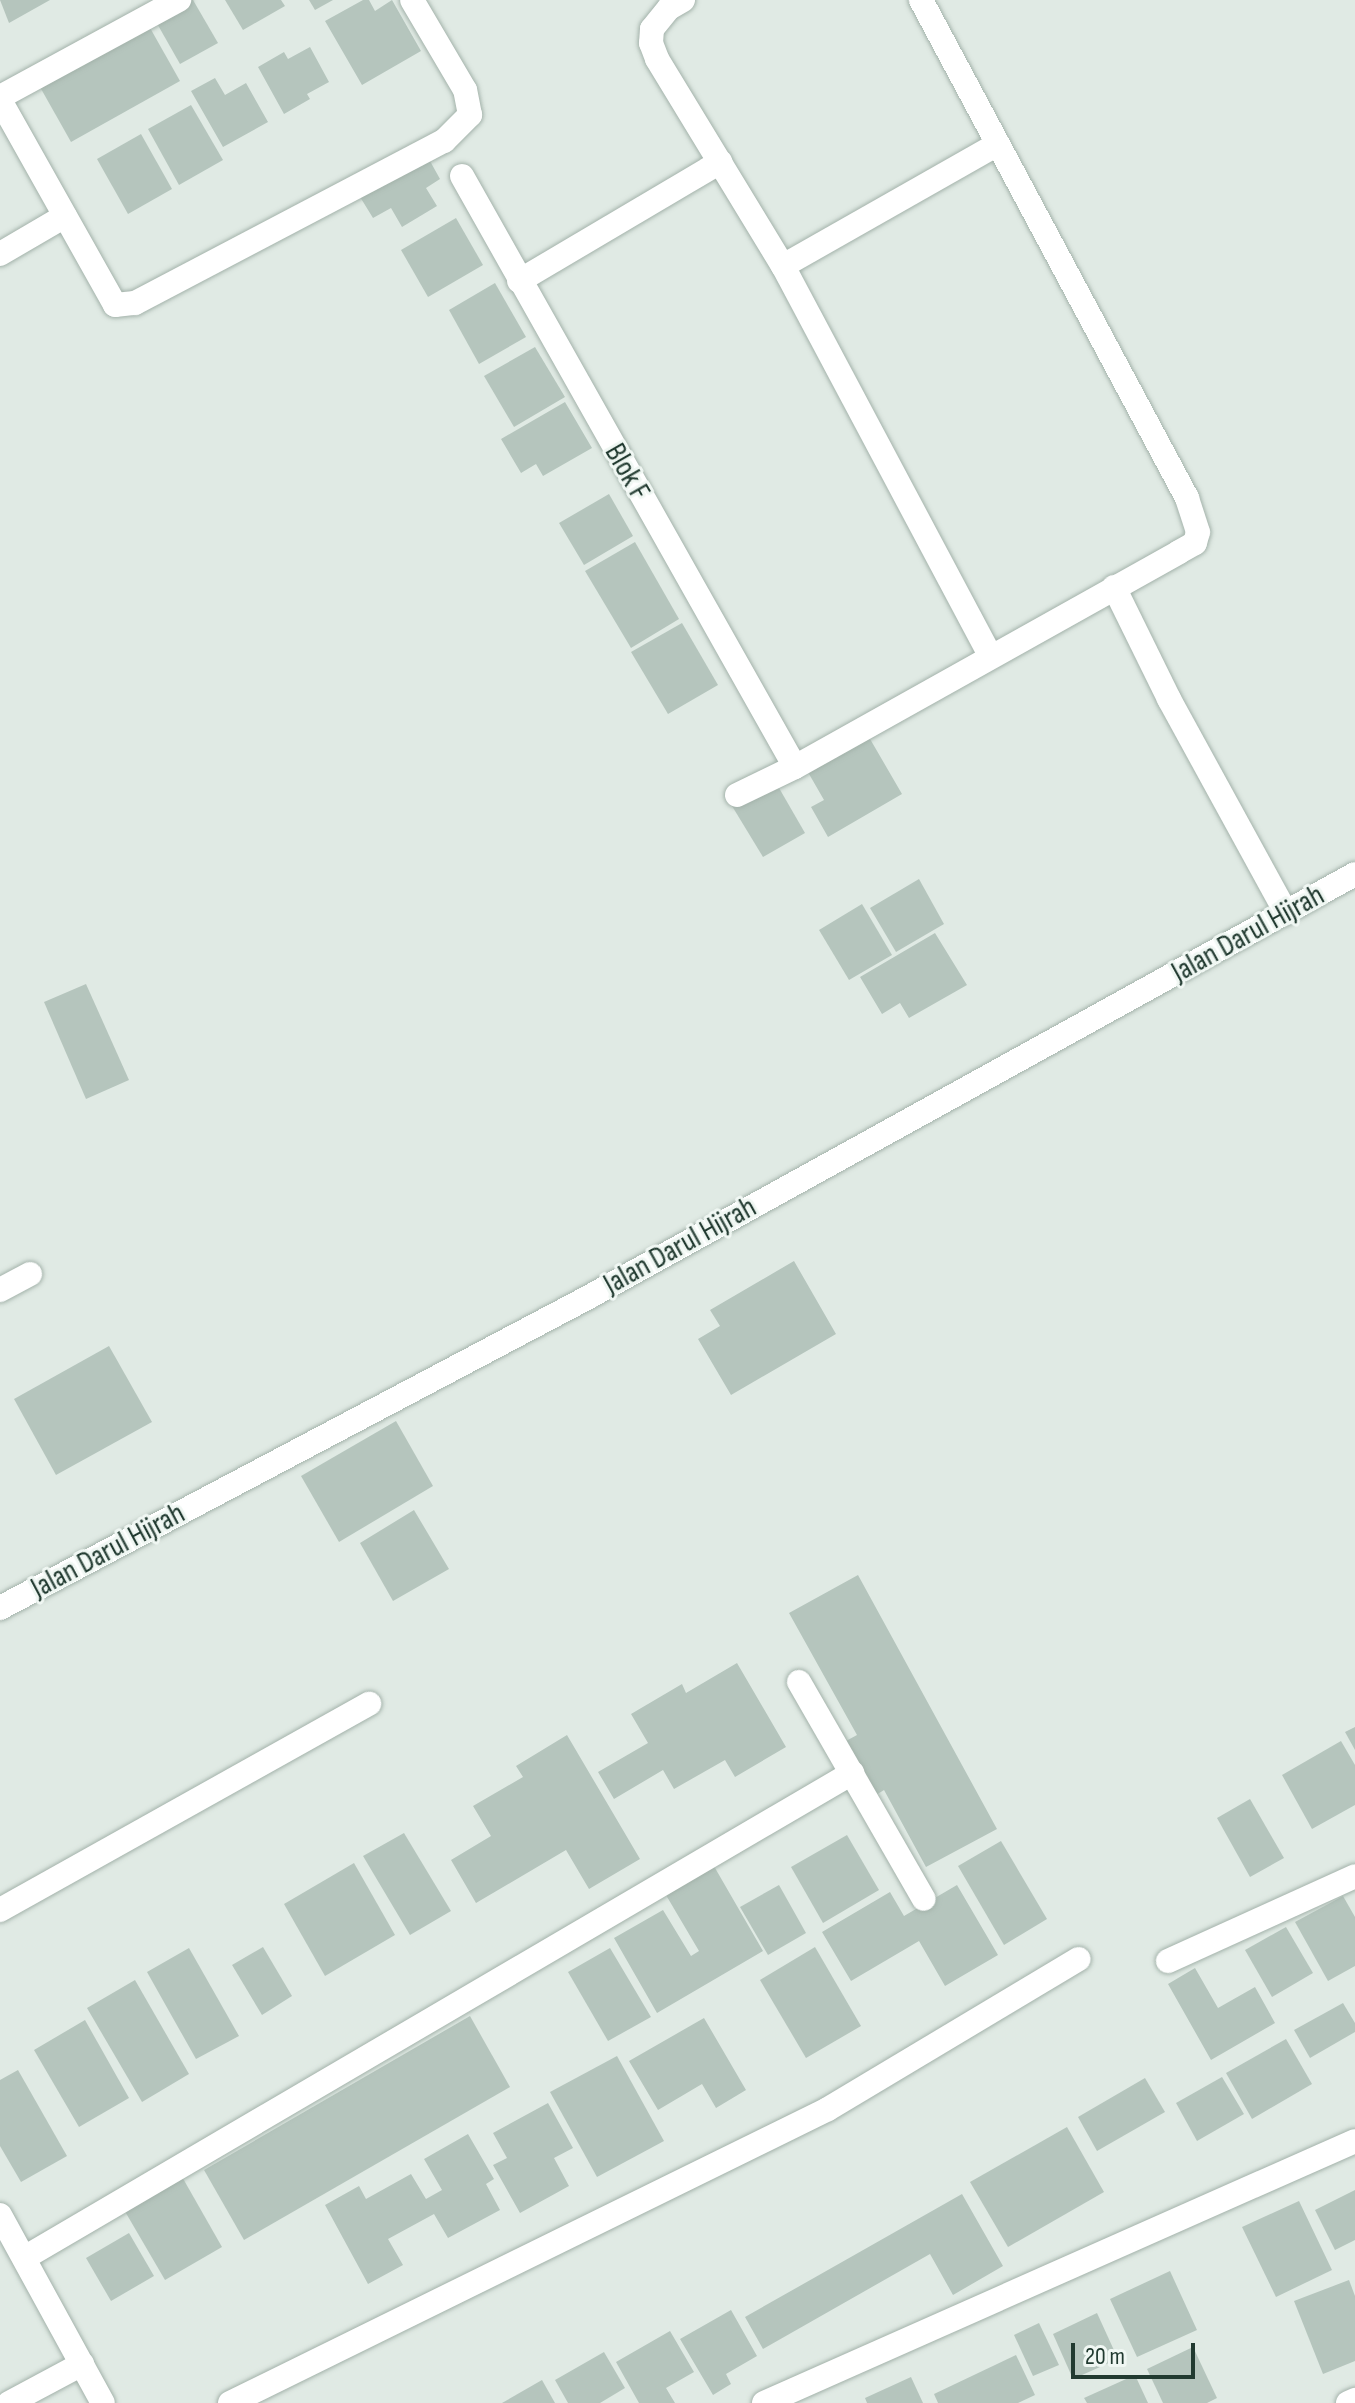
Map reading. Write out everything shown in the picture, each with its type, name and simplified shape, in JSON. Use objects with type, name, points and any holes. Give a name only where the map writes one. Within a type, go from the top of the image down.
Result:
[{"type":"street","points":[[179,0],[0,98],[115,305],[126,305],[444,141],[470,115],[470,102],[412,0]]},
{"type":"street","points":[[683,0],[655,22],[651,43],[783,266],[990,655]]},
{"type":"street","points":[[737,795],[795,767],[990,655],[1195,543],[1196,522],[1187,498],[921,0]]},
{"type":"street","points":[[783,266],[998,144]]},
{"type":"street","points":[[519,281],[720,162]]},
{"type":"street","name":"Blok F","points":[[462,176],[795,767]]},
{"type":"street","points":[[0,254],[65,216]]},
{"type":"street","points":[[1114,587],[1169,699],[1286,913]]},
{"type":"street","name":"Jalan Darul Hijrah","points":[[0,1608],[587,1298],[1355,874]]},
{"type":"street","points":[[0,1290],[30,1274]]},
{"type":"street","points":[[799,1682],[924,1899]]},
{"type":"street","points":[[0,1910],[369,1704]]},
{"type":"street","points":[[24,2258],[852,1773]]},
{"type":"street","points":[[1168,1961],[1355,1876]]},
{"type":"street","points":[[230,2403],[828,2109],[1079,1959]]},
{"type":"street","points":[[764,2403],[1355,2141]]},
{"type":"street","points":[[0,2215],[103,2403]]},
{"type":"street","points":[[9,2403],[82,2364]]},
{"type":"street","points":[[1348,2403],[1355,2400]]},
{"type":"building","points":[[0,0],[50,0],[9,23]]},
{"type":"building","points":[[193,0],[218,43],[180,64],[155,20]]},
{"type":"building","points":[[225,0],[281,0],[285,6],[243,30]]},
{"type":"building","points":[[309,0],[333,0],[315,10]]},
{"type":"building","points":[[363,0],[369,0],[375,11],[392,0],[421,51],[362,85],[325,21]]},
{"type":"building","points":[[149,26],[180,81],[71,142],[40,87]]},
{"type":"building","points":[[310,47],[329,82],[307,94],[310,99],[284,114],[258,67],[284,52],[288,59]]},
{"type":"building","points":[[215,78],[225,95],[246,83],[268,122],[223,147],[191,91]]},
{"type":"building","points":[[191,105],[223,160],[179,185],[148,129]]},
{"type":"building","points":[[141,134],[172,189],[128,214],[97,159]]},
{"type":"building","points":[[425,152],[440,179],[426,188],[437,206],[402,227],[391,208],[373,218],[357,192]]},
{"type":"building","points":[[456,218],[483,265],[428,297],[401,250]]},
{"type":"building","points":[[495,283],[526,337],[479,364],[449,310]]},
{"type":"building","points":[[535,347],[565,397],[514,427],[484,376]]},
{"type":"building","points":[[565,402],[592,448],[543,476],[536,464],[521,473],[501,439]]},
{"type":"building","points":[[609,494],[633,536],[584,565],[559,523]]},
{"type":"building","points":[[635,542],[679,619],[631,648],[585,571]]},
{"type":"building","points":[[682,623],[718,685],[668,714],[631,652]]},
{"type":"building","points":[[866,732],[902,794],[828,837],[811,807],[824,800],[805,767]]},
{"type":"building","points":[[775,781],[805,833],[763,857],[732,806]]},
{"type":"building","points":[[919,879],[944,924],[896,952],[870,908]]},
{"type":"building","points":[[862,904],[892,955],[849,980],[819,930]]},
{"type":"building","points":[[935,933],[967,985],[909,1018],[900,1003],[882,1014],[860,977]]},
{"type":"building","points":[[86,984],[129,1080],[86,1099],[44,1002]]},
{"type":"building","points":[[794,1261],[836,1334],[731,1395],[698,1339],[720,1326],[710,1310]]},
{"type":"building","points":[[109,1346],[152,1422],[56,1475],[14,1399]]},
{"type":"building","points":[[396,1421],[433,1486],[339,1542],[301,1476]]},
{"type":"building","points":[[414,1510],[449,1569],[393,1601],[360,1543]]},
{"type":"building","points":[[858,1575],[997,1829],[926,1867],[884,1790],[876,1795],[846,1741],[857,1735],[789,1613]]},
{"type":"building","points":[[737,1663],[786,1747],[735,1777],[725,1760],[674,1789],[663,1770],[614,1799],[598,1772],[648,1743],[631,1714],[682,1684],[686,1693]]},
{"type":"building","points":[[1355,1727],[1355,1750],[1345,1732]]},
{"type":"building","points":[[567,1735],[640,1859],[589,1889],[566,1850],[476,1903],[451,1860],[491,1836],[473,1806],[523,1777],[516,1766]]},
{"type":"building","points":[[1341,1741],[1355,1765],[1355,1805],[1312,1829],[1282,1775]]},
{"type":"building","points":[[1250,1799],[1284,1858],[1250,1877],[1217,1818]]},
{"type":"building","points":[[404,1833],[451,1911],[410,1935],[363,1856]]},
{"type":"building","points":[[847,1835],[879,1890],[823,1923],[791,1867]]},
{"type":"building","points":[[1001,1841],[1047,1919],[1004,1945],[958,1866]]},
{"type":"building","points":[[711,1861],[763,1951],[657,2013],[614,1938],[663,1910],[691,1956],[699,1951],[663,1890]]},
{"type":"building","points":[[354,1863],[395,1935],[325,1976],[284,1904]]},
{"type":"building","points":[[779,1885],[806,1933],[768,1955],[740,1907]]},
{"type":"building","points":[[957,1885],[998,1955],[945,1986],[919,1941],[851,1981],[822,1932],[890,1892],[904,1916]]},
{"type":"building","points":[[1343,1896],[1355,1917],[1355,1966],[1328,1981],[1295,1922]]},
{"type":"building","points":[[1286,1927],[1313,1973],[1272,1997],[1245,1950]]},
{"type":"building","points":[[263,1947],[292,1996],[262,2015],[232,1965]]},
{"type":"building","points":[[815,1947],[861,2026],[806,2058],[760,1980]]},
{"type":"building","points":[[189,1948],[239,2036],[196,2059],[147,1972]]},
{"type":"building","points":[[610,1948],[651,2017],[608,2041],[568,1972]]},
{"type":"building","points":[[1195,1968],[1218,2008],[1255,1987],[1275,2023],[1211,2060],[1168,1984]]},
{"type":"building","points":[[135,1980],[189,2074],[142,2102],[87,2008]]},
{"type":"building","points":[[1343,2003],[1355,2023],[1355,2032],[1310,2058],[1294,2030]]},
{"type":"building","points":[[470,2016],[510,2087],[244,2240],[204,2170]]},
{"type":"building","points":[[704,2018],[746,2090],[716,2108],[702,2084],[658,2110],[629,2061]]},
{"type":"building","points":[[85,2020],[129,2098],[79,2127],[34,2050]]},
{"type":"building","points":[[1286,2039],[1312,2084],[1252,2119],[1226,2073]]},
{"type":"building","points":[[617,2056],[664,2141],[597,2177],[550,2092]]},
{"type":"building","points":[[18,2070],[67,2156],[21,2182],[0,2146],[0,2080]]},
{"type":"building","points":[[1222,2077],[1244,2114],[1197,2141],[1176,2103]]},
{"type":"building","points":[[1145,2078],[1165,2112],[1097,2151],[1078,2117]]},
{"type":"building","points":[[548,2103],[573,2148],[554,2158],[569,2186],[520,2213],[493,2165],[507,2158],[493,2133]]},
{"type":"building","points":[[1067,2127],[1104,2192],[1008,2247],[970,2182]]},
{"type":"building","points":[[468,2134],[494,2179],[486,2184],[500,2210],[448,2238],[434,2214],[388,2239],[403,2265],[368,2284],[325,2205],[359,2186],[366,2199],[411,2174],[426,2199],[442,2190],[424,2159]]},
{"type":"building","points":[[181,2175],[222,2247],[165,2280],[123,2208]]},
{"type":"building","points":[[1355,2190],[1355,2240],[1335,2250],[1315,2210]]},
{"type":"building","points":[[962,2194],[1003,2266],[953,2295],[930,2254],[763,2349],[745,2317]]},
{"type":"building","points":[[1299,2201],[1332,2270],[1276,2297],[1242,2227]]},
{"type":"building","points":[[129,2233],[154,2276],[111,2301],[86,2258]]},
{"type":"building","points":[[1170,2271],[1197,2330],[1137,2357],[1110,2299]]},
{"type":"building","points":[[1349,2280],[1355,2296],[1355,2361],[1323,2374],[1294,2301]]},
{"type":"building","points":[[731,2310],[757,2356],[726,2374],[731,2384],[713,2395],[680,2339]]},
{"type":"building","points":[[1097,2313],[1118,2359],[1073,2379],[1053,2334]]},
{"type":"building","points":[[1039,2323],[1059,2365],[1033,2376],[1014,2335]]},
{"type":"building","points":[[670,2331],[694,2372],[666,2388],[675,2403],[639,2403],[616,2362]]},
{"type":"building","points":[[1193,2347],[1217,2398],[1207,2403],[1163,2403],[1147,2369]]},
{"type":"building","points":[[604,2352],[625,2388],[600,2403],[568,2403],[555,2380]]},
{"type":"building","points":[[1016,2355],[1035,2395],[1018,2403],[938,2403],[934,2394]]},
{"type":"building","points":[[1135,2375],[1148,2403],[1087,2403],[1084,2398]]},
{"type":"building","points":[[911,2377],[923,2403],[867,2403],[865,2398]]},
{"type":"building","points":[[542,2380],[555,2403],[502,2403]]}]
